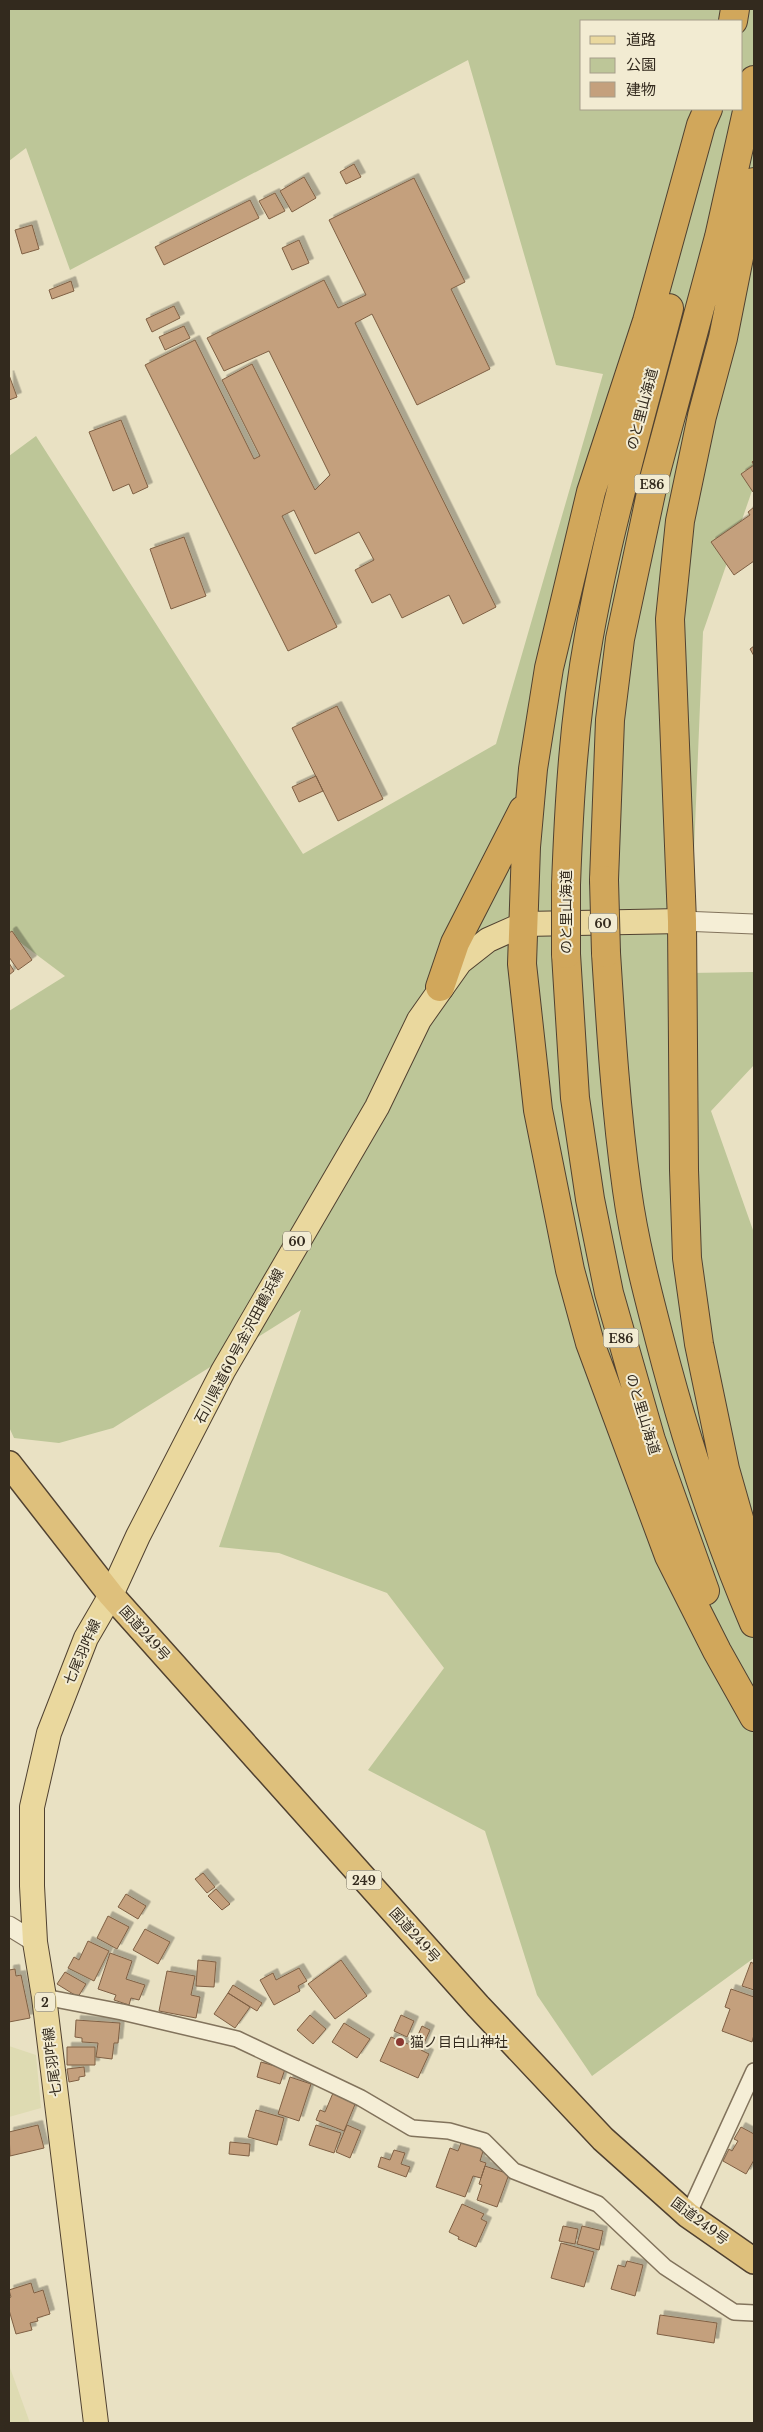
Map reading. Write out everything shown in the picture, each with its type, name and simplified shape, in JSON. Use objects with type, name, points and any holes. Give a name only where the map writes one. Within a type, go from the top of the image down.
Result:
[{"type":"highway","name":"E86","points":[[753,88],[717,246],[654,479],[620,639],[610,720],[604,880],[606,953],[615,1091],[625,1173],[646,1284],[693,1456],[728,1557],[754,1623]]},
{"type":"highway","points":[[708,110],[701,124],[647,321],[592,492],[549,668],[532,783],[526,847],[522,964],[538,1110],[570,1270],[590,1343],[669,1556],[716,1651],[754,1717]]},
{"type":"highway","name":"のと里山海道","points":[[716,110],[690,227],[608,544],[588,637],[576,727],[569,809],[566,954],[575,1098],[590,1199],[609,1293],[633,1381],[676,1516],[694,1566],[754,1702]]},
{"type":"highway","points":[[754,182],[723,338],[702,416],[680,521],[670,618],[682,921],[684,1170],[687,1258],[699,1344],[725,1469],[754,1571]]},
{"type":"highway","points":[[440,987],[455,943],[520,818],[532,783]]},
{"type":"highway","name":"国道249号","points":[[9,1464],[110,1595],[498,2027],[603,2139],[688,2215],[754,2261]]},
{"type":"main road","name":"60","points":[[524,924],[682,921]]},
{"type":"main road","name":"石川県道60号金沢田鶴浜線","points":[[110,1595],[223,1371],[276,1276],[376,1107],[419,1020],[440,987],[460,962],[488,940],[524,924]]},
{"type":"main road","name":"七尾羽咋線","points":[[96,2423],[44,1997],[35,1942],[31,1853],[32,1807],[49,1733],[86,1638],[110,1595]]},
{"type":"street","points":[[682,921],[754,924]]},
{"type":"street","points":[[9,1926],[35,1942]]},
{"type":"street","points":[[44,1997],[122,2012],[237,2039],[361,2098],[412,2128],[449,2131],[484,2141],[514,2171],[598,2204],[665,2267],[734,2312],[754,2313]]},
{"type":"street","points":[[688,2215],[754,2071]]},
{"type":"shaded area","points":[[9,2046],[36,2055],[41,2108],[9,2117]]},
{"type":"shaded area","points":[[9,2365],[30,2423],[9,2423]]},
{"type":"green space","points":[[9,9],[754,9],[754,485],[703,632],[689,973],[754,972],[754,1065],[711,1111],[754,1233],[754,1958],[592,2076],[537,1995],[485,1831],[368,1770],[444,1668],[387,1593],[279,1553],[219,1547],[301,1310],[113,1428],[59,1443],[14,1438],[9,1427],[9,1011],[65,976],[9,934],[9,456],[36,436],[303,854],[496,744],[603,374],[556,365],[468,60],[70,270],[26,148],[9,161]]},
{"type":"building","points":[[354,164],[361,177],[346,184],[340,172]]},
{"type":"building","points":[[304,177],[316,198],[292,212],[280,191]]},
{"type":"building","points":[[414,178],[465,282],[451,289],[490,369],[417,405],[372,314],[355,323],[496,607],[463,624],[449,595],[402,618],[390,594],[372,603],[355,570],[374,560],[359,532],[315,554],[294,510],[282,516],[337,627],[288,651],[145,365],[195,340],[254,459],[260,456],[222,380],[252,364],[315,490],[330,475],[269,351],[224,371],[207,338],[324,280],[338,308],[366,295],[329,220]]},
{"type":"building","points":[[275,193],[285,211],[269,219],[259,201]]},
{"type":"building","points":[[250,200],[259,218],[164,265],[155,247]]},
{"type":"building","points":[[32,225],[39,249],[22,254],[15,230]]},
{"type":"building","points":[[299,240],[309,263],[292,270],[282,248]]},
{"type":"building","points":[[71,281],[74,291],[52,299],[49,290]]},
{"type":"building","points":[[174,306],[180,318],[152,332],[146,319]]},
{"type":"building","points":[[184,326],[190,338],[165,350],[159,337]]},
{"type":"building","points":[[9,375],[17,397],[9,400]]},
{"type":"building","points":[[121,420],[148,487],[133,494],[129,484],[113,491],[89,432]]},
{"type":"building","points":[[754,465],[754,491],[753,492],[741,474]]},
{"type":"building","points":[[754,507],[754,561],[734,575],[711,542],[750,515],[748,512]]},
{"type":"building","points":[[184,537],[206,596],[171,609],[150,549]]},
{"type":"building","points":[[754,646],[754,656],[750,649]]},
{"type":"building","points":[[337,706],[383,799],[338,821],[292,728]]},
{"type":"building","points":[[316,776],[323,791],[299,802],[292,787]]},
{"type":"building","points":[[12,931],[32,960],[18,970],[9,957],[9,933]]},
{"type":"building","points":[[9,963],[14,971],[9,975]]},
{"type":"building","points":[[203,1873],[215,1887],[207,1893],[195,1879]]},
{"type":"building","points":[[216,1889],[230,1904],[222,1910],[208,1896]]},
{"type":"building","points":[[126,1894],[146,1906],[138,1919],[118,1907]]},
{"type":"building","points":[[108,1916],[129,1927],[117,1949],[97,1938]]},
{"type":"building","points":[[145,1929],[170,1942],[158,1964],[133,1950]]},
{"type":"building","points":[[88,1941],[109,1951],[94,1981],[68,1968],[74,1957],[79,1960]]},
{"type":"building","points":[[110,1953],[132,1961],[126,1979],[145,1985],[139,2000],[131,1998],[129,2005],[114,2000],[116,1995],[98,1989]]},
{"type":"building","points":[[198,1960],[216,1962],[214,1987],[196,1986]]},
{"type":"building","points":[[341,1960],[367,1996],[335,2019],[308,1984]]},
{"type":"building","points":[[751,1962],[754,1964],[754,1990],[742,1986]]},
{"type":"building","points":[[299,1968],[307,1981],[298,1986],[300,1991],[274,2005],[260,1980],[273,1973],[276,1980]]},
{"type":"building","points":[[15,1969],[16,1976],[21,1975],[30,2018],[9,2022],[9,1970]]},
{"type":"building","points":[[167,1971],[195,1976],[191,1995],[200,1997],[196,2018],[159,2011]]},
{"type":"building","points":[[65,1972],[86,1984],[78,1997],[57,1984]]},
{"type":"building","points":[[233,1985],[262,2003],[257,2011],[228,1993]]},
{"type":"building","points":[[731,1989],[754,1997],[754,2035],[752,2042],[722,2031],[730,2009],[725,2007]]},
{"type":"building","points":[[228,1993],[250,2007],[235,2028],[214,2014]]},
{"type":"building","points":[[310,2015],[326,2029],[313,2044],[297,2030]]},
{"type":"building","points":[[401,2015],[414,2021],[407,2037],[394,2031]]},
{"type":"building","points":[[76,2020],[120,2023],[118,2043],[114,2043],[112,2059],[96,2057],[98,2043],[82,2042],[82,2038],[75,2037]]},
{"type":"building","points":[[344,2023],[370,2039],[357,2058],[332,2042]]},
{"type":"building","points":[[422,2026],[430,2030],[421,2050],[429,2054],[418,2078],[380,2061],[391,2037],[413,2046]]},
{"type":"building","points":[[67,2047],[95,2047],[95,2065],[67,2065]]},
{"type":"building","points":[[261,2062],[285,2069],[280,2084],[257,2077]]},
{"type":"building","points":[[84,2067],[85,2076],[79,2077],[79,2080],[69,2082],[67,2069]]},
{"type":"building","points":[[290,2077],[311,2084],[299,2121],[278,2114]]},
{"type":"building","points":[[333,2093],[356,2102],[344,2131],[316,2120],[320,2110],[325,2112]]},
{"type":"building","points":[[256,2110],[284,2118],[277,2145],[248,2137]]},
{"type":"building","points":[[38,2125],[44,2148],[10,2156],[9,2132]]},
{"type":"building","points":[[316,2125],[341,2133],[334,2153],[309,2145]]},
{"type":"building","points":[[347,2125],[361,2131],[350,2158],[336,2152]]},
{"type":"building","points":[[741,2127],[754,2134],[754,2160],[746,2174],[723,2161],[729,2149],[732,2151],[738,2141],[734,2139]]},
{"type":"building","points":[[462,2141],[484,2148],[480,2161],[486,2163],[481,2178],[473,2176],[465,2197],[436,2187],[450,2148],[458,2151]]},
{"type":"building","points":[[230,2142],[250,2144],[249,2156],[229,2154]]},
{"type":"building","points":[[394,2150],[405,2153],[401,2164],[410,2167],[406,2177],[378,2167],[381,2157],[390,2160]]},
{"type":"building","points":[[485,2166],[509,2174],[497,2207],[477,2200],[482,2185],[479,2184]]},
{"type":"building","points":[[462,2204],[484,2214],[481,2219],[487,2222],[476,2247],[458,2239],[459,2237],[449,2232]]},
{"type":"building","points":[[563,2226],[578,2229],[575,2244],[559,2241]]},
{"type":"building","points":[[582,2226],[603,2231],[599,2250],[577,2244]]},
{"type":"building","points":[[561,2243],[594,2252],[584,2287],[551,2278]]},
{"type":"building","points":[[627,2261],[643,2265],[635,2296],[611,2289],[618,2265],[625,2267]]},
{"type":"building","points":[[31,2283],[34,2293],[43,2290],[50,2314],[37,2318],[38,2321],[30,2323],[32,2330],[16,2334],[9,2310],[9,2298],[11,2297],[9,2290]]},
{"type":"building","points":[[660,2315],[717,2323],[714,2343],[657,2334]]},
{"type":"place","name":"猫ノ目白山神社","points":[[400,2042]]}]
